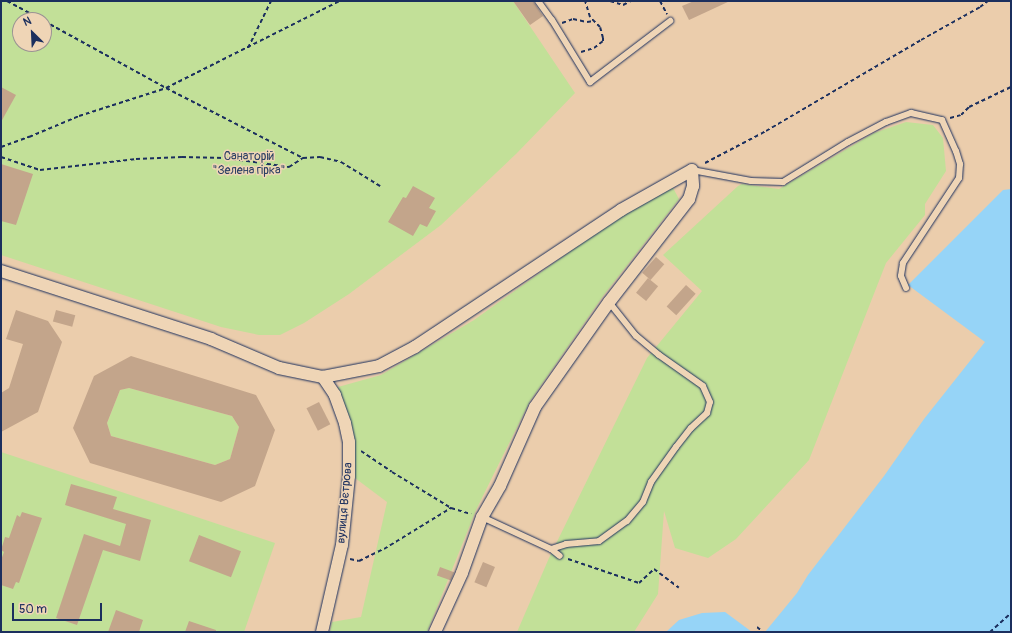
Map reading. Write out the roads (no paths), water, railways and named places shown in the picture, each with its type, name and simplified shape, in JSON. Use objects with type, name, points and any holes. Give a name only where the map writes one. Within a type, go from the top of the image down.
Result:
[{"type":"street","points":[[1,271],[211,338],[279,368],[323,377],[379,366],[415,347],[622,210],[692,170],[693,186],[689,199],[609,302],[535,407],[500,486],[482,517],[462,573],[434,632]]},
{"type":"street","name":"вулиця Вєтрова","points":[[322,632],[342,545],[349,476],[349,442],[345,423],[335,395],[323,377]]},
{"type":"lane","points":[[538,1],[556,26],[590,82],[670,21]]},
{"type":"lane","points":[[692,170],[751,181],[783,182],[886,122],[911,113],[942,120],[956,151],[960,164],[959,178],[903,264],[901,276],[906,288]]},
{"type":"lane","points":[[551,549],[566,544],[599,541],[627,521],[643,502],[651,482],[676,447],[692,428],[708,413],[710,402],[704,386],[659,355],[636,336],[609,302]]},
{"type":"lane","points":[[482,517],[551,549],[560,556]]},
{"type":"water","points":[[1011,189],[1011,632],[765,632],[797,593],[808,575],[884,476],[924,419],[985,342],[908,285],[1003,190]]},
{"type":"water","points":[[725,612],[752,632],[666,632],[679,620],[702,613]]},
{"type":"park label","name":"Санаторій \"Зелена гірка\"","points":[[249,164]]}]
